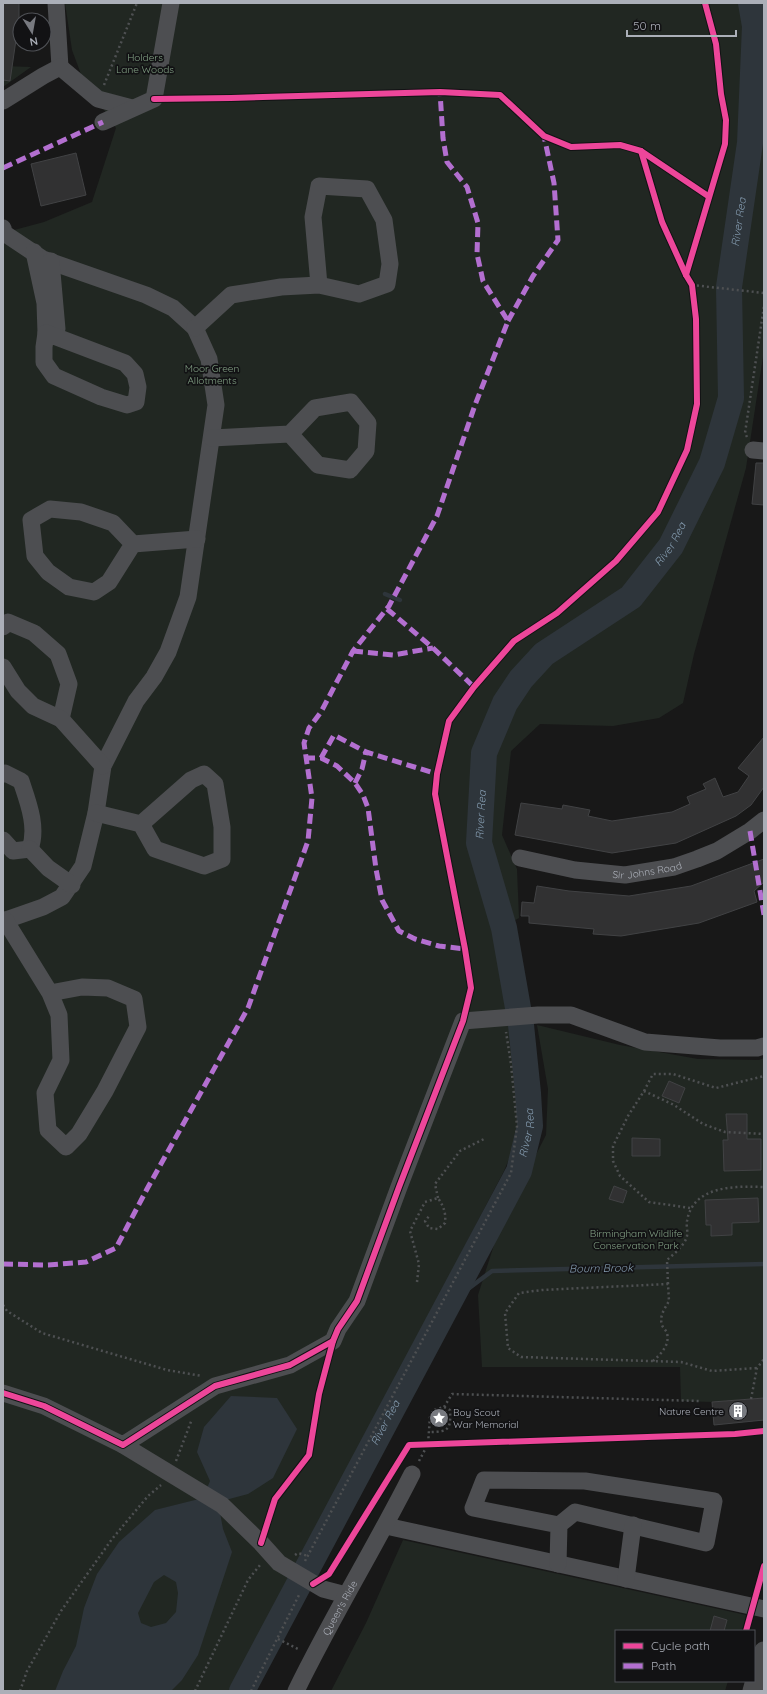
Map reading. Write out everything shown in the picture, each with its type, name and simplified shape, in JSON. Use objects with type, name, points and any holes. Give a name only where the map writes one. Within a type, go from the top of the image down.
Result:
[{"type":"main road","points":[[753,1691],[764,1652]]},
{"type":"street","points":[[56,3],[60,67],[98,99],[132,108]]},
{"type":"street","points":[[103,122],[154,99],[171,3]]},
{"type":"street","points":[[3,101],[60,67]]},
{"type":"street","points":[[195,328],[231,295],[281,287],[319,286],[360,294],[387,284],[390,264],[384,220],[367,189],[319,186],[313,217],[319,286]]},
{"type":"street","points":[[3,228],[4,233],[43,259],[146,295],[173,308],[195,328],[209,359],[216,405],[188,597],[168,652],[154,677],[136,701],[103,766],[96,813],[83,866],[72,885],[62,897],[43,907],[4,921],[50,993],[59,1015],[61,1060],[45,1093],[48,1130],[66,1147],[79,1134],[105,1091],[138,1027],[134,999],[108,988],[82,987],[50,993]]},
{"type":"street","points":[[34,252],[45,304],[46,333],[44,362],[54,376],[101,397],[127,405],[136,402],[138,387],[135,374],[125,363],[46,333]]},
{"type":"street","points":[[46,333],[54,331],[57,328],[51,261]]},
{"type":"street","points":[[212,438],[290,434],[315,408],[352,402],[368,423],[366,451],[350,470],[318,465],[290,434]]},
{"type":"street","points":[[50,510],[81,512],[113,523],[132,544],[110,582],[94,592],[69,587],[48,572],[35,556],[31,520],[50,510]]},
{"type":"street","points":[[132,544],[197,539]]},
{"type":"street","points":[[3,627],[8,622],[34,633],[58,654],[69,684],[61,719]]},
{"type":"street","points":[[3,667],[18,692],[33,706],[61,719],[103,766]]},
{"type":"street","points":[[3,774],[5,773],[21,781],[30,807],[34,839],[30,849]]},
{"type":"street","points":[[96,813],[141,824],[155,849],[204,866],[222,859],[222,827],[216,784],[204,774],[191,780],[141,824]]},
{"type":"street","name":"Sir Johns Road","points":[[520,858],[575,870],[625,875],[646,872],[674,867],[717,851],[750,831],[764,820]]},
{"type":"street","points":[[3,840],[13,851],[30,849]]},
{"type":"street","points":[[30,849],[48,868],[72,885]]},
{"type":"street","points":[[123,1445],[215,1386],[290,1365],[333,1341],[338,1329],[357,1301],[463,1021],[538,1015],[571,1015],[645,1042],[720,1048],[757,1048],[764,1046]]},
{"type":"street","points":[[3,1393],[44,1406],[123,1445],[222,1505],[261,1543],[279,1564],[296,1568],[307,1588],[323,1589],[346,1595]]},
{"type":"street","name":"Queen's Ride","points":[[296,1691],[346,1595],[386,1526],[412,1474]]},
{"type":"street","points":[[558,1564],[559,1526],[574,1512],[706,1542],[714,1501],[585,1481],[484,1480],[473,1508],[559,1526]]},
{"type":"street","points":[[626,1579],[633,1525]]},
{"type":"street","points":[[386,1526],[764,1609]]},
{"type":"path","points":[[98,99],[137,3]]},
{"type":"path","points":[[691,286],[716,287],[764,294]]},
{"type":"path","points":[[758,451],[745,433],[764,306]]},
{"type":"path","points":[[296,1568],[308,1556],[511,1173],[517,1126],[506,1018]]},
{"type":"path","points":[[690,1208],[649,1202],[620,1176],[613,1161],[613,1146],[628,1116],[653,1074],[673,1074],[716,1088],[764,1076]]},
{"type":"path","points":[[644,1091],[674,1105],[703,1124],[725,1132],[764,1134]]},
{"type":"path","points":[[430,1215],[425,1222],[429,1228],[438,1229],[445,1223],[446,1213],[438,1198],[435,1184],[460,1152],[484,1139]]},
{"type":"path","points":[[653,1361],[664,1351],[666,1344],[667,1334],[662,1324],[663,1310],[669,1301],[667,1260],[676,1253],[687,1236],[686,1222],[690,1208],[708,1192],[740,1186],[764,1186]]},
{"type":"path","points":[[417,1282],[419,1264],[410,1231],[425,1202],[438,1198]]},
{"type":"path","points":[[668,1284],[542,1290],[519,1293],[505,1313],[508,1348],[521,1357],[681,1362],[712,1371],[757,1368]]},
{"type":"path","points":[[3,1305],[8,1311],[42,1333],[167,1370],[230,1381]]},
{"type":"path","points":[[751,1399],[757,1368],[764,1359]]},
{"type":"path","points":[[20,1691],[27,1671],[61,1611],[112,1539],[148,1496],[171,1475],[202,1394]]},
{"type":"path","points":[[436,1444],[425,1444],[430,1432],[430,1417],[434,1410],[444,1407],[452,1394],[700,1400]]},
{"type":"path","points":[[430,1432],[442,1432],[448,1428],[450,1421],[450,1410],[444,1407]]},
{"type":"path","points":[[298,1553],[308,1556]]},
{"type":"path","points":[[196,1691],[248,1580],[269,1554]]},
{"type":"path","points":[[251,1691],[307,1588]]},
{"type":"path","points":[[278,1639],[296,1648]]},
{"type":"green space","points":[[65,3],[764,3],[764,350],[746,468],[694,654],[683,703],[659,718],[613,726],[540,724],[511,751],[502,835],[517,869],[519,918],[496,931],[525,1096],[521,1130],[504,1171],[232,1691],[3,1691],[3,233],[44,222],[92,202],[116,128],[82,77],[72,50]]},
{"type":"green space","points":[[3,66],[31,67],[3,87]]},
{"type":"green space","name":"Birmingham Wildlife Conservation Park","points":[[537,1025],[620,1045],[698,1059],[759,1060],[764,1058],[764,1398],[712,1402],[681,1401],[680,1367],[482,1367],[478,1295],[501,1223],[546,1135],[548,1089]]},
{"type":"green space","points":[[403,1540],[746,1615],[742,1630],[615,1630],[615,1682],[728,1682],[725,1691],[331,1691],[366,1623]]},
{"type":"shaded area","points":[[231,1396],[277,1398],[297,1429],[273,1478],[248,1494],[218,1502],[223,1529],[232,1552],[198,1655],[182,1680],[171,1691],[55,1691],[63,1671],[76,1646],[84,1608],[97,1574],[119,1542],[155,1510],[203,1498],[210,1481],[197,1452],[204,1427]],"holes":[[[164,1575],[176,1582],[178,1593],[176,1612],[166,1623],[151,1627],[141,1623],[138,1613],[154,1582]]]},
{"type":"building","points":[[3,3],[19,3],[19,12],[12,12],[12,52],[14,52],[10,81],[3,80]]},
{"type":"building","points":[[76,153],[86,195],[41,206],[31,164]]},
{"type":"building","points":[[756,463],[764,463],[764,505],[752,504]]},
{"type":"building","points":[[764,737],[764,787],[751,805],[736,816],[676,843],[612,853],[515,835],[521,803],[562,809],[563,805],[590,810],[588,816],[612,821],[672,812],[690,804],[687,797],[706,789],[703,784],[715,778],[723,797],[738,792],[749,776],[738,768]]},
{"type":"building","points":[[764,859],[764,882],[754,891],[757,902],[699,923],[621,936],[593,934],[594,929],[529,923],[529,916],[521,916],[522,902],[534,903],[537,886],[569,891],[629,896],[691,886]]},
{"type":"building","points":[[669,1081],[685,1088],[679,1103],[662,1096]]},
{"type":"building","points":[[726,1114],[747,1114],[747,1139],[761,1139],[761,1170],[724,1171],[723,1140],[728,1140]]},
{"type":"building","points":[[632,1138],[660,1139],[660,1156],[632,1156]]},
{"type":"building","points":[[614,1186],[627,1191],[623,1203],[609,1199]]},
{"type":"building","points":[[758,1198],[759,1222],[732,1223],[732,1235],[711,1236],[711,1225],[706,1225],[705,1200]]},
{"type":"building","name":"Nature Centre","points":[[764,1398],[764,1420],[714,1425],[712,1402]]},
{"type":"building","points":[[714,1616],[727,1620],[724,1630],[710,1630]]},
{"type":"waterway","name":"River Rea","points":[[242,1691],[519,1171],[530,1126],[528,1093],[521,1025],[504,928],[479,843],[484,753],[505,703],[521,679],[544,654],[631,597],[671,546],[712,463],[731,398],[729,287],[750,143],[755,26],[751,3]]},
{"type":"waterway","points":[[385,594],[400,600]]},
{"type":"waterway","name":"Bourn Brook","points":[[448,1304],[492,1271],[764,1264]]},
{"type":"marked path","points":[[3,1264],[48,1265],[86,1262],[116,1248],[147,1189],[248,1008],[308,841],[312,798],[304,743],[309,728],[321,712],[353,651],[389,606],[437,516],[475,405],[508,321],[483,281],[477,254],[478,223],[467,187],[447,162],[443,138],[440,92]]},
{"type":"marked path","points":[[3,168],[103,122]]},
{"type":"marked path","points":[[508,321],[533,276],[558,240],[554,183],[544,136]]},
{"type":"marked path","points":[[387,609],[433,648],[474,687]]},
{"type":"marked path","points":[[353,651],[393,655],[433,648]]},
{"type":"marked path","points":[[321,758],[334,735],[366,752],[437,774]]},
{"type":"marked path","points":[[355,783],[362,769],[366,752]]},
{"type":"marked path","points":[[305,758],[321,758],[337,766],[355,783],[363,795],[368,808],[376,869],[382,900],[399,931],[415,939],[439,946],[465,949]]},
{"type":"marked path","points":[[750,831],[764,915]]},
{"type":"cycle path","points":[[686,275],[725,144],[726,120],[721,94],[716,44],[705,3]]},
{"type":"cycle path","points":[[154,99],[440,92],[500,95],[544,136],[571,147],[620,145],[641,151],[708,196]]},
{"type":"cycle path","points":[[261,1543],[275,1499],[309,1455],[319,1394],[333,1341],[338,1329],[357,1301],[463,1021],[471,988],[465,949],[435,794],[437,774],[449,721],[474,687],[514,641],[557,613],[616,561],[658,512],[687,450],[697,404],[696,319],[692,285],[662,222],[641,151]]},
{"type":"cycle path","points":[[3,1393],[44,1406],[123,1445],[215,1386],[290,1365],[333,1341]]},
{"type":"cycle path","points":[[313,1584],[329,1574],[409,1445],[735,1434],[764,1431]]},
{"type":"cycle path","points":[[746,1630],[764,1566]]},
{"type":"place","name":"Nature Centre","points":[[738,1411]]},
{"type":"place","name":"Boy Scout War Memorial","points":[[439,1418]]},
{"type":"park label","name":"Holders Lane Woods","points":[[145,62]]},
{"type":"park label","name":"Moor Green Allotments","points":[[212,374]]}]
